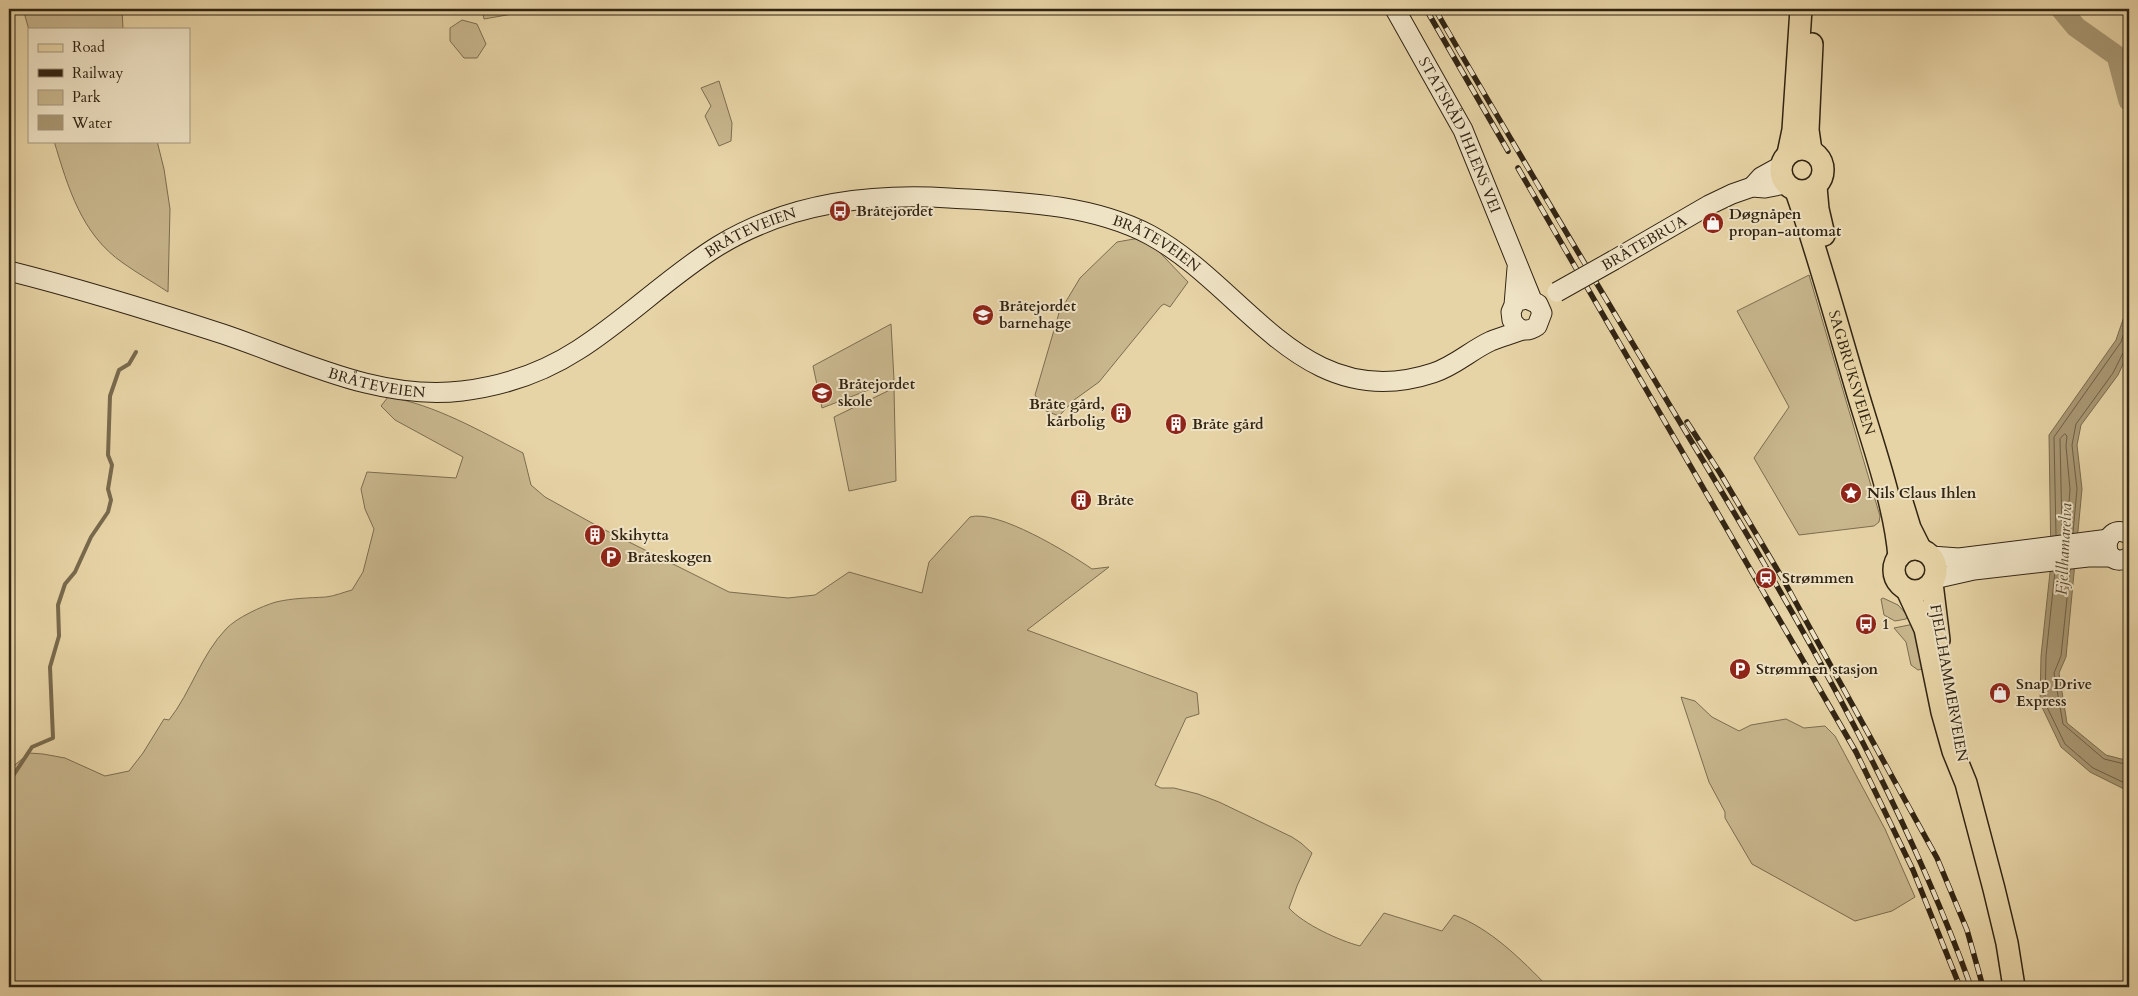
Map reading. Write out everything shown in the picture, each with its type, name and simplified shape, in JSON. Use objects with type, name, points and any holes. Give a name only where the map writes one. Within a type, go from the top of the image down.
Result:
[{"type":"main road","name":"STATSRÅD IHLENS VEI","points":[[1395,9],[1463,130],[1518,267],[1523,311]]},
{"type":"main road","name":"SAGBRUKSVEIEN","points":[[1801,9],[1793,130],[1794,176],[1881,475],[1896,532],[1900,573]]},
{"type":"main road","points":[[1811,151],[1808,130],[1814,9]]},
{"type":"main road","points":[[1800,149],[1811,151],[1819,157],[1824,167],[1822,178],[1794,176],[1800,149]]},
{"type":"main road","name":"SAGBRUKSVEIEN","points":[[1794,176],[1818,209],[1853,337],[1910,528],[1926,553]]},
{"type":"main road","name":"BRÅTEBRUA","points":[[1523,311],[1709,205],[1752,187],[1761,177],[1794,176]]},
{"type":"main road","name":"BRÅTEVEIEN","points":[[9,271],[156,312],[356,381],[402,390],[429,392],[461,391],[507,382],[553,364],[588,343],[684,269],[720,245],[749,230],[788,214],[825,204],[863,198],[942,197],[1024,204],[1065,208],[1125,223],[1148,234],[1172,249],[1291,350],[1320,366],[1342,375],[1378,380],[1419,377],[1448,367],[1489,342],[1523,311]]},
{"type":"main road","points":[[2047,555],[1960,558],[1909,550],[1900,573],[1921,590],[1933,581],[1974,570],[2047,555],[2087,550],[2117,551],[2119,532],[2129,534]]},
{"type":"main road","points":[[1926,553],[1936,567],[1933,581]]},
{"type":"main road","name":"FJELLHAMMERVEIEN","points":[[1900,573],[1925,629],[1942,712],[1953,751],[1966,783]]},
{"type":"main road","name":"FJELLHAMMERVEIEN","points":[[1933,581],[1937,628],[1962,749],[1966,783],[2007,943],[2014,987]]},
{"type":"main road","name":"FJELLHAMMERVEIEN","points":[[2007,943],[2024,987]]},
{"type":"green space","points":[[23,9],[122,9],[123,28],[28,28]]},
{"type":"green space","points":[[482,9],[541,9],[484,19]]},
{"type":"green space","points":[[462,20],[477,24],[486,44],[477,58],[464,58],[450,41],[450,28]]},
{"type":"green space","points":[[719,81],[732,123],[731,141],[719,146],[705,116],[711,106],[701,88]]},
{"type":"green space","points":[[54,142],[157,142],[164,169],[170,209],[168,292],[123,263],[96,238],[78,208]]},
{"type":"green space","points":[[1145,237],[1188,282],[1170,307],[1164,304],[1161,306],[1099,382],[1074,400],[1059,416],[1046,411],[1035,395],[1059,313],[1080,278],[1117,242]]},
{"type":"green space","points":[[1809,275],[1880,516],[1879,522],[1874,526],[1799,535],[1754,458],[1789,407],[1737,311]]},
{"type":"green space","points":[[891,324],[894,380],[822,408],[813,366]]},
{"type":"green space","points":[[894,388],[896,481],[849,491],[834,417]]},
{"type":"green space","points":[[388,397],[440,412],[523,453],[531,485],[545,497],[601,528],[729,592],[788,598],[815,595],[849,572],[922,593],[929,562],[970,517],[982,516],[1033,534],[1092,569],[1109,567],[1027,630],[1197,693],[1199,714],[1186,718],[1155,785],[1161,788],[1174,788],[1198,794],[1219,802],[1301,843],[1312,853],[1289,908],[1303,920],[1322,931],[1360,946],[1384,913],[1442,931],[1454,915],[1493,936],[1548,987],[9,987],[9,770],[29,753],[65,758],[105,776],[129,771],[143,753],[164,719],[169,720],[177,709],[210,650],[230,625],[264,606],[276,602],[329,596],[352,590],[363,572],[374,529],[365,509],[361,489],[367,472],[456,478],[463,457],[395,420],[381,406]]},
{"type":"green space","points":[[1883,598],[1898,605],[1908,616],[1906,619],[1895,621],[1884,615],[1881,599]]},
{"type":"green space","points":[[1919,623],[1922,669],[1918,670],[1911,665],[1906,642],[1894,628]]},
{"type":"green space","points":[[1681,697],[1695,701],[1712,717],[1739,731],[1751,725],[1786,719],[1804,728],[1825,726],[1835,736],[1885,829],[1915,897],[1892,911],[1855,921],[1752,864],[1725,818],[1725,812],[1709,782]]},
{"type":"water","name":"Fjellhamarelva","points":[[2129,302],[2129,351],[2118,375],[2081,425],[2077,445],[2082,489],[2066,657],[2059,673],[2067,723],[2106,755],[2129,761],[2129,790],[2090,772],[2061,747],[2040,703],[2041,656],[2051,563],[2049,435],[2116,340]]},
{"type":"waterway","points":[[2061,9],[2076,27],[2117,56],[2129,101]]},
{"type":"waterway","points":[[9,782],[32,747],[53,738],[50,667],[59,636],[58,605],[65,584],[75,572],[91,537],[108,512],[111,500],[108,489],[112,465],[108,455],[110,396],[119,370],[129,364],[136,352]]},
{"type":"railway","points":[[1426,9],[1508,151]]},
{"type":"railway","points":[[1435,9],[1802,629],[1876,769],[1911,841],[1971,987]]},
{"type":"railway","points":[[1518,168],[1856,752],[1913,870],[1960,987]]},
{"type":"railway","points":[[1687,422],[1720,473],[1784,581],[1937,858],[1967,930],[1983,987]]},
{"type":"place","name":"Bråtejordet","points":[[840,211]]},
{"type":"place","name":"Døgnåpen propan-automat","points":[[1713,223]]},
{"type":"place","name":"Bråtejordet barnehage","points":[[983,315]]},
{"type":"place","name":"Bråtejordet skole","points":[[822,393]]},
{"type":"place","name":"Bråte gård, kårbolig","points":[[1121,413]]},
{"type":"place","name":"Bråte gård","points":[[1176,424]]},
{"type":"place","name":"Nils Claus Ihlen","points":[[1851,493]]},
{"type":"place","name":"Bråte","points":[[1081,500]]},
{"type":"place","name":"Skihytta","points":[[595,535]]},
{"type":"place","name":"Bråteskogen","points":[[611,557]]},
{"type":"place","name":"Strømmen","points":[[1766,578]]},
{"type":"place","name":"1","points":[[1866,624]]},
{"type":"place","name":"Strømmen stasjon","points":[[1740,669]]},
{"type":"place","name":"Snap Drive Express","points":[[2000,693]]}]
